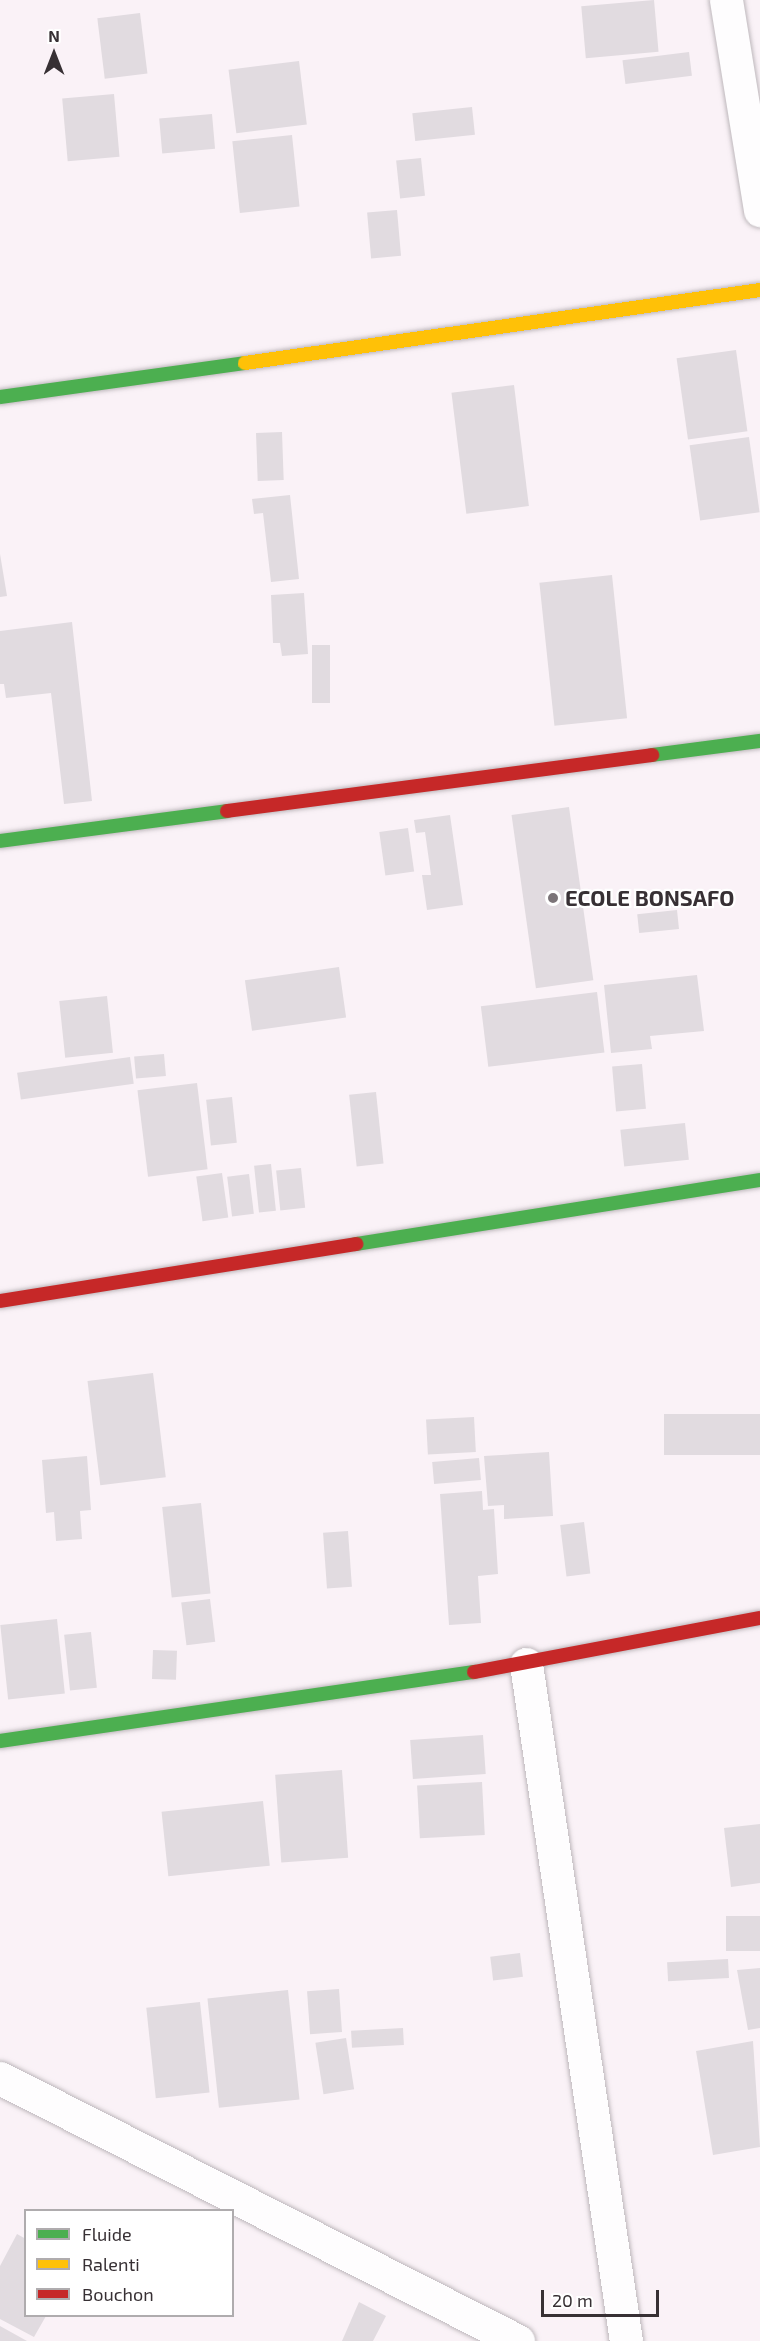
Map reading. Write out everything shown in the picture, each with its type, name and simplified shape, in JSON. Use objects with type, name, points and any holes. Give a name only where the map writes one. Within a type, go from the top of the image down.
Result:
[{"type":"street","points":[[726,0],[760,210]]},
{"type":"street","points":[[0,397],[760,290]]},
{"type":"street","points":[[0,841],[760,741]]},
{"type":"street","points":[[0,1301],[760,1180]]},
{"type":"street","points":[[0,1741],[526,1664],[760,1618]]},
{"type":"street","points":[[526,1664],[626,2341]]},
{"type":"street","points":[[0,2078],[519,2341]]},
{"type":"building","points":[[654,0],[659,52],[586,58],[581,6]]},
{"type":"building","points":[[140,13],[147,74],[105,79],[97,18]]},
{"type":"building","points":[[689,52],[692,76],[625,84],[622,60]]},
{"type":"building","points":[[299,61],[307,125],[236,133],[229,70]]},
{"type":"building","points":[[114,94],[119,157],[68,161],[62,99]]},
{"type":"building","points":[[472,107],[475,135],[415,141],[412,113]]},
{"type":"building","points":[[212,114],[215,149],[162,153],[159,119]]},
{"type":"building","points":[[292,135],[300,207],[240,213],[232,141]]},
{"type":"building","points":[[421,158],[425,196],[400,198],[396,161]]},
{"type":"building","points":[[397,210],[401,256],[371,258],[367,213]]},
{"type":"building","points":[[736,350],[747,431],[688,440],[677,358]]},
{"type":"building","points":[[514,385],[529,506],[466,514],[451,393]]},
{"type":"building","points":[[282,432],[284,480],[258,481],[256,433]]},
{"type":"building","points":[[749,437],[760,512],[700,521],[690,445]]},
{"type":"building","points":[[290,495],[299,579],[271,582],[263,513],[254,514],[252,499]]},
{"type":"building","points":[[0,554],[7,596],[0,597]]},
{"type":"building","points":[[612,575],[627,718],[554,726],[539,583]]},
{"type":"building","points":[[304,593],[308,654],[282,656],[280,643],[273,643],[271,595]]},
{"type":"building","points":[[72,622],[92,801],[64,804],[51,693],[6,698],[4,684],[0,684],[0,631]]},
{"type":"building","points":[[312,645],[330,645],[330,703],[312,703]]},
{"type":"building","name":"ECOLE BONSAFO","points":[[569,807],[593,980],[536,988],[512,815]]},
{"type":"building","points":[[450,815],[463,905],[427,910],[422,875],[431,875],[425,832],[416,833],[414,820]]},
{"type":"building","points":[[408,828],[414,872],[385,876],[379,832]]},
{"type":"building","points":[[677,910],[679,929],[639,933],[637,914]]},
{"type":"building","points":[[339,967],[346,1018],[252,1031],[245,980]]},
{"type":"building","points":[[697,975],[704,1031],[650,1036],[652,1049],[611,1053],[604,985]]},
{"type":"building","points":[[597,992],[604,1053],[488,1067],[481,1006]]},
{"type":"building","points":[[107,996],[113,1053],[65,1058],[59,1001]]},
{"type":"building","points":[[164,1054],[166,1076],[136,1079],[134,1057]]},
{"type":"building","points":[[130,1057],[134,1084],[21,1100],[17,1073]]},
{"type":"building","points":[[642,1064],[646,1109],[616,1111],[612,1067]]},
{"type":"building","points":[[197,1083],[208,1169],[148,1177],[137,1090]]},
{"type":"building","points":[[376,1092],[384,1164],[357,1166],[349,1095]]},
{"type":"building","points":[[232,1097],[237,1143],[211,1145],[206,1100]]},
{"type":"building","points":[[685,1123],[689,1160],[624,1167],[620,1130]]},
{"type":"building","points":[[271,1164],[276,1211],[259,1213],[254,1166]]},
{"type":"building","points":[[301,1168],[305,1208],[280,1210],[276,1171]]},
{"type":"building","points":[[222,1173],[228,1218],[203,1221],[196,1177]]},
{"type":"building","points":[[249,1174],[254,1214],[232,1216],[227,1177]]},
{"type":"building","points":[[153,1373],[166,1477],[100,1485],[87,1381]]},
{"type":"building","points":[[664,1414],[760,1414],[760,1455],[664,1455]]},
{"type":"building","points":[[474,1417],[476,1452],[428,1454],[426,1420]]},
{"type":"building","points":[[549,1452],[553,1516],[504,1519],[504,1505],[488,1506],[484,1456]]},
{"type":"building","points":[[87,1456],[91,1510],[80,1511],[82,1539],[56,1541],[54,1512],[46,1513],[42,1460]]},
{"type":"building","points":[[479,1458],[481,1480],[434,1484],[432,1462]]},
{"type":"building","points":[[482,1491],[483,1510],[494,1509],[498,1574],[478,1576],[481,1623],[449,1625],[440,1494]]},
{"type":"building","points":[[201,1503],[211,1594],[172,1598],[162,1507]]},
{"type":"building","points":[[584,1522],[590,1574],[567,1577],[560,1525]]},
{"type":"building","points":[[348,1531],[352,1587],[327,1589],[323,1533]]},
{"type":"building","points":[[210,1599],[215,1642],[186,1645],[181,1603]]},
{"type":"building","points":[[57,1619],[65,1694],[8,1700],[0,1625]]},
{"type":"building","points":[[91,1632],[97,1688],[70,1691],[64,1635]]},
{"type":"building","points":[[153,1650],[177,1651],[176,1680],[152,1679]]},
{"type":"building","points":[[483,1735],[486,1774],[413,1779],[410,1740]]},
{"type":"building","points":[[342,1770],[348,1858],[281,1862],[275,1775]]},
{"type":"building","points":[[482,1782],[485,1835],[420,1838],[417,1785]]},
{"type":"building","points":[[263,1801],[270,1866],[168,1876],[162,1812]]},
{"type":"building","points":[[760,1824],[760,1883],[731,1887],[724,1828]]},
{"type":"building","points":[[726,1916],[760,1916],[760,1951],[726,1951]]},
{"type":"building","points":[[520,1953],[523,1977],[493,1980],[490,1957]]},
{"type":"building","points":[[728,1959],[729,1978],[668,1981],[667,1962]]},
{"type":"building","points":[[760,1968],[760,2028],[748,2030],[737,1970]]},
{"type":"building","points":[[339,1989],[342,2032],[310,2034],[307,1991]]},
{"type":"building","points":[[288,1990],[299,2099],[219,2108],[207,1998]]},
{"type":"building","points":[[200,2002],[210,2093],[156,2098],[146,2008]]},
{"type":"building","points":[[403,2028],[404,2045],[352,2048],[351,2031]]},
{"type":"building","points":[[346,2038],[354,2089],[324,2094],[315,2043]]},
{"type":"building","points":[[753,2041],[760,2147],[713,2155],[696,2051]]},
{"type":"building","points":[[17,2234],[24,2238],[24,2317],[45,2317],[34,2337],[0,2319],[0,2266]]},
{"type":"building","points":[[359,2302],[386,2316],[373,2341],[342,2341]]},
{"type":"building","points":[[0,2326],[27,2341],[0,2341]]},
{"type":"traffic: fast","points":[[0,397],[245,363]]},
{"type":"traffic: fast","points":[[652,755],[760,741]]},
{"type":"traffic: fast","points":[[0,841],[227,811]]},
{"type":"traffic: fast","points":[[356,1244],[760,1180]]},
{"type":"traffic: fast","points":[[0,1741],[474,1672]]},
{"type":"traffic: slow","points":[[245,363],[760,290]]},
{"type":"traffic: jam","points":[[227,811],[652,755]]},
{"type":"traffic: jam","points":[[0,1301],[356,1244]]},
{"type":"traffic: jam","points":[[474,1672],[760,1618]]},
{"type":"place","name":"ECOLE BONSAFO","points":[[553,898]]}]
